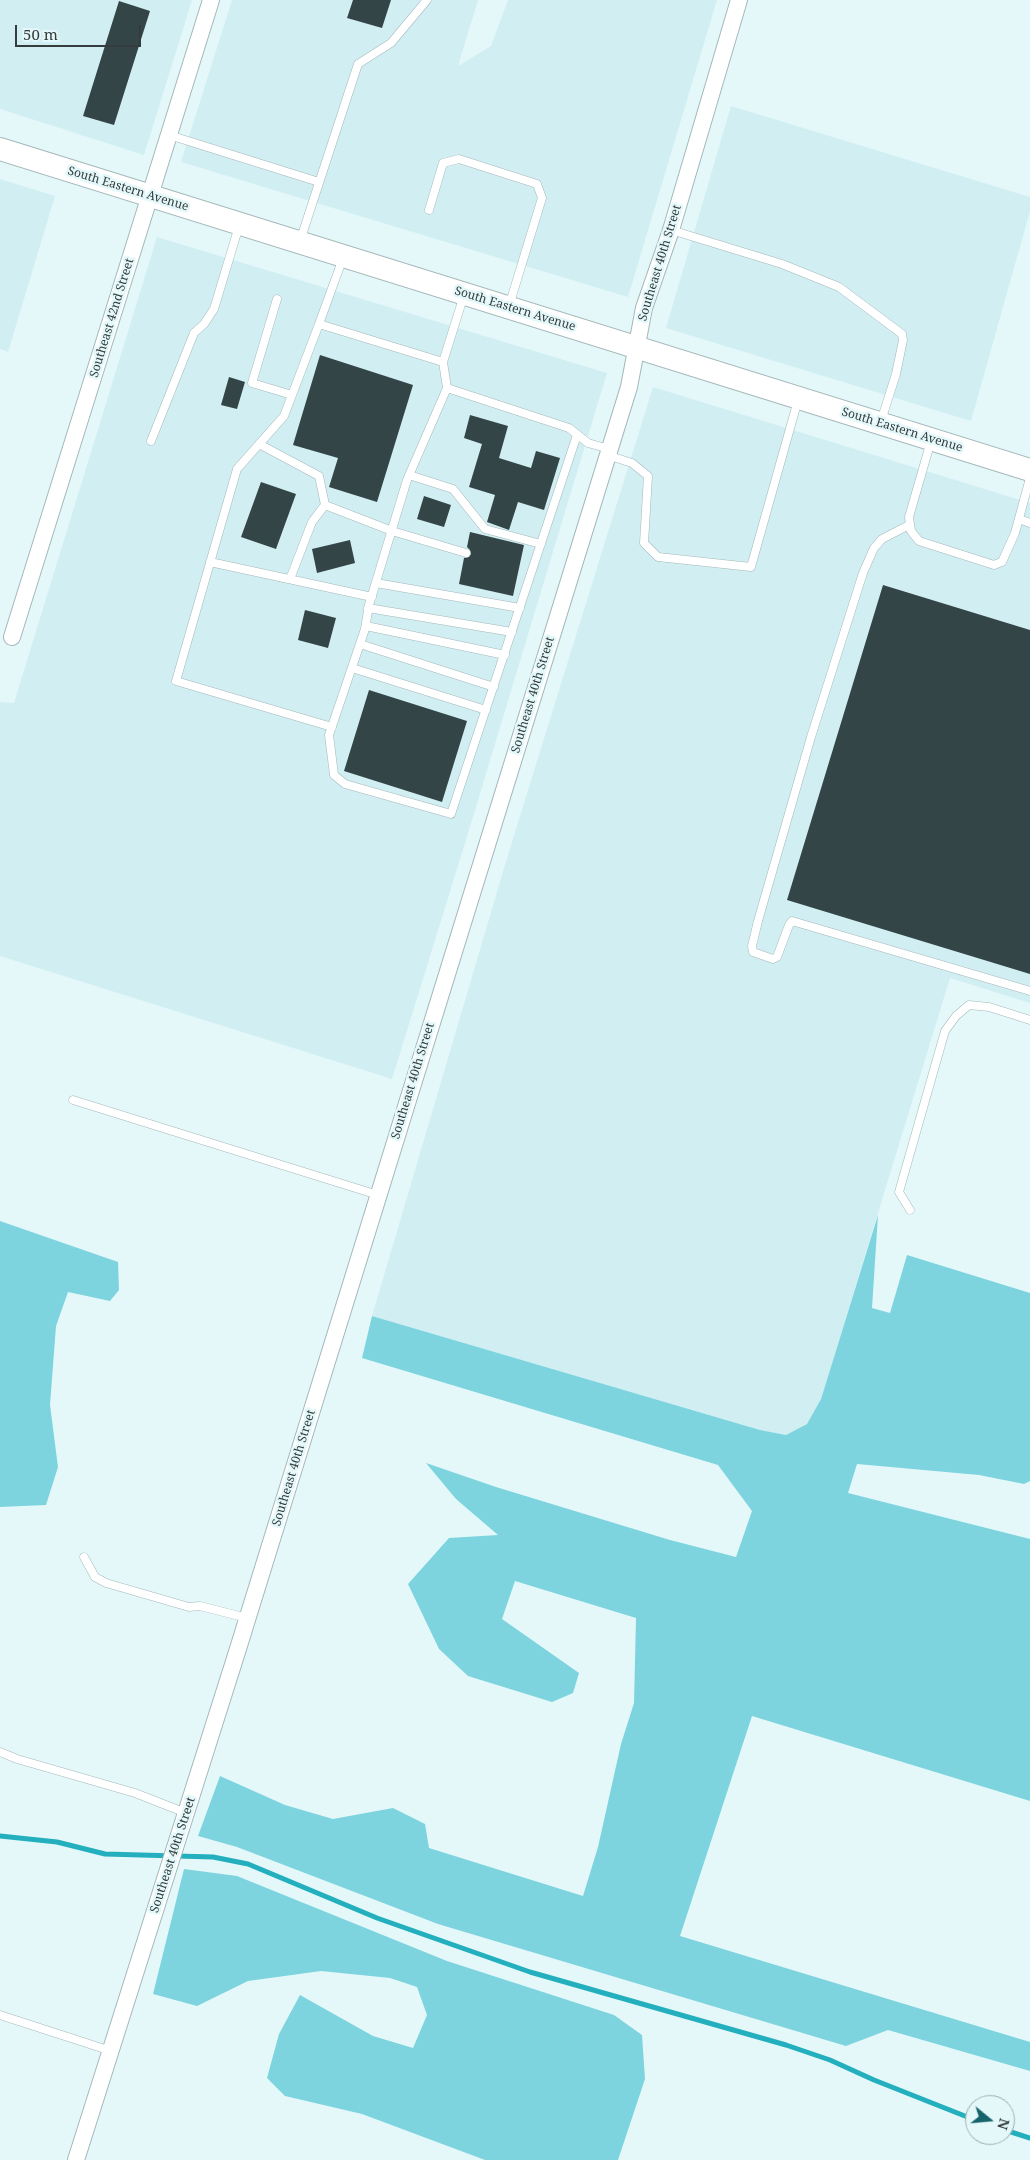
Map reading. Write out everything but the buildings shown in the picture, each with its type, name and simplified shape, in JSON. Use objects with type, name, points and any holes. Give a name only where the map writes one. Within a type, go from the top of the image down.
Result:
[{"type":"main road","name":"South Eastern Avenue","points":[[0,149],[1030,470]]},
{"type":"street","name":"Southeast 42nd Street","points":[[12,637],[211,0]]},
{"type":"street","name":"Southeast 40th Street","points":[[76,2160],[247,1618],[629,387],[644,308],[671,230],[739,0]]},
{"type":"lane","points":[[299,242],[358,64],[391,43],[427,0]]},
{"type":"lane","points":[[169,134],[319,182]]},
{"type":"lane","points":[[429,210],[443,163],[459,160],[537,184],[542,198],[508,308]]},
{"type":"lane","points":[[151,441],[194,333],[204,324],[214,309],[239,224]]},
{"type":"lane","points":[[671,230],[782,264],[839,287],[902,334],[903,340],[896,374],[881,423]]},
{"type":"lane","points":[[332,727],[176,681],[237,469],[284,416],[344,256]]},
{"type":"lane","points":[[464,294],[443,362],[447,388],[409,475],[368,608],[366,626],[329,735],[334,775],[345,784],[451,814],[577,435]]},
{"type":"lane","points":[[277,300],[252,383],[292,396]]},
{"type":"lane","points":[[319,324],[443,362]]},
{"type":"lane","points":[[447,388],[569,428],[588,443],[632,463],[648,476],[644,543],[658,557],[751,567],[798,398]]},
{"type":"lane","points":[[931,439],[909,517],[911,531],[919,541],[994,565],[1002,562],[1019,520],[1030,478]]},
{"type":"lane","points":[[259,444],[319,476],[325,505],[312,522],[290,580]]},
{"type":"lane","points":[[409,475],[453,489],[485,529],[542,544]]},
{"type":"lane","points":[[325,505],[392,531],[466,553]]},
{"type":"lane","points":[[1019,520],[1030,523]]},
{"type":"lane","points":[[909,525],[882,539],[874,548],[863,573],[811,737],[756,930],[752,946],[753,952],[774,959],[777,956],[788,924],[792,921],[1030,991]]},
{"type":"lane","points":[[210,562],[372,597]]},
{"type":"lane","points":[[376,583],[520,608]]},
{"type":"lane","points":[[368,608],[512,632]]},
{"type":"lane","points":[[366,626],[505,655]]},
{"type":"lane","points":[[360,644],[494,686]]},
{"type":"lane","points":[[352,668],[486,710]]},
{"type":"lane","points":[[910,1210],[899,1192],[945,1032],[956,1016],[969,1005],[990,1007],[1030,1020]]},
{"type":"lane","points":[[73,1100],[378,1195]]},
{"type":"lane","points":[[84,1557],[95,1577],[106,1582],[189,1607],[200,1606],[247,1618]]},
{"type":"lane","points":[[0,1752],[134,1793],[186,1813]]},
{"type":"lane","points":[[0,2016],[111,2051]]},
{"type":"shaded area","points":[[0,0],[192,0],[144,155],[0,109]]},
{"type":"shaded area","points":[[232,0],[478,0],[458,66],[491,46],[508,0],[717,0],[628,297],[181,162]]},
{"type":"shaded area","points":[[731,106],[1030,197],[1030,211],[971,421],[666,328]]},
{"type":"shaded area","points":[[0,179],[55,196],[8,352],[0,349]]},
{"type":"shaded area","points":[[157,237],[607,373],[392,1079],[0,956],[0,702],[14,703]]},
{"type":"shaded area","points":[[653,387],[1030,503],[1030,1003],[950,978],[821,1399],[807,1424],[786,1435],[760,1430],[372,1316],[507,858]]},
{"type":"shaded area","points":[[878,1215],[872,1308],[890,1313],[907,1255],[1030,1293],[1030,1481],[1024,1484],[979,1475],[857,1464],[848,1493],[1030,1539],[1030,1801],[752,1716],[680,1936],[1030,2042],[1030,2071],[888,2030],[846,2046],[438,1924],[237,1847],[198,1836],[220,1776],[285,1805],[333,1819],[393,1808],[425,1824],[429,1848],[583,1896],[598,1847],[621,1744],[634,1703],[636,1618],[515,1581],[502,1619],[579,1673],[573,1693],[552,1702],[468,1676],[439,1649],[408,1584],[449,1538],[498,1535],[456,1499],[426,1463],[496,1487],[670,1540],[736,1557],[752,1511],[718,1465],[362,1358],[372,1316],[760,1430],[786,1435],[807,1424],[821,1399]]},
{"type":"shaded area","points":[[0,1221],[118,1262],[119,1290],[110,1301],[68,1292],[56,1326],[50,1405],[58,1467],[46,1505],[0,1507]]},
{"type":"shaded area","points":[[184,1869],[237,1876],[447,1961],[614,2015],[642,2035],[645,2079],[618,2160],[485,2160],[362,2114],[285,2096],[267,2078],[279,2034],[300,1995],[373,2036],[413,2048],[427,2015],[417,1987],[390,1978],[321,1971],[248,1981],[197,2006],[153,1994]]},
{"type":"waterway","points":[[0,1836],[57,1842],[105,1854],[213,1857],[248,1864],[377,1918],[530,1972],[786,2045],[830,2060],[874,2080],[965,2116]]},
{"type":"waterway","points":[[1015,2133],[1030,2138]]}]
